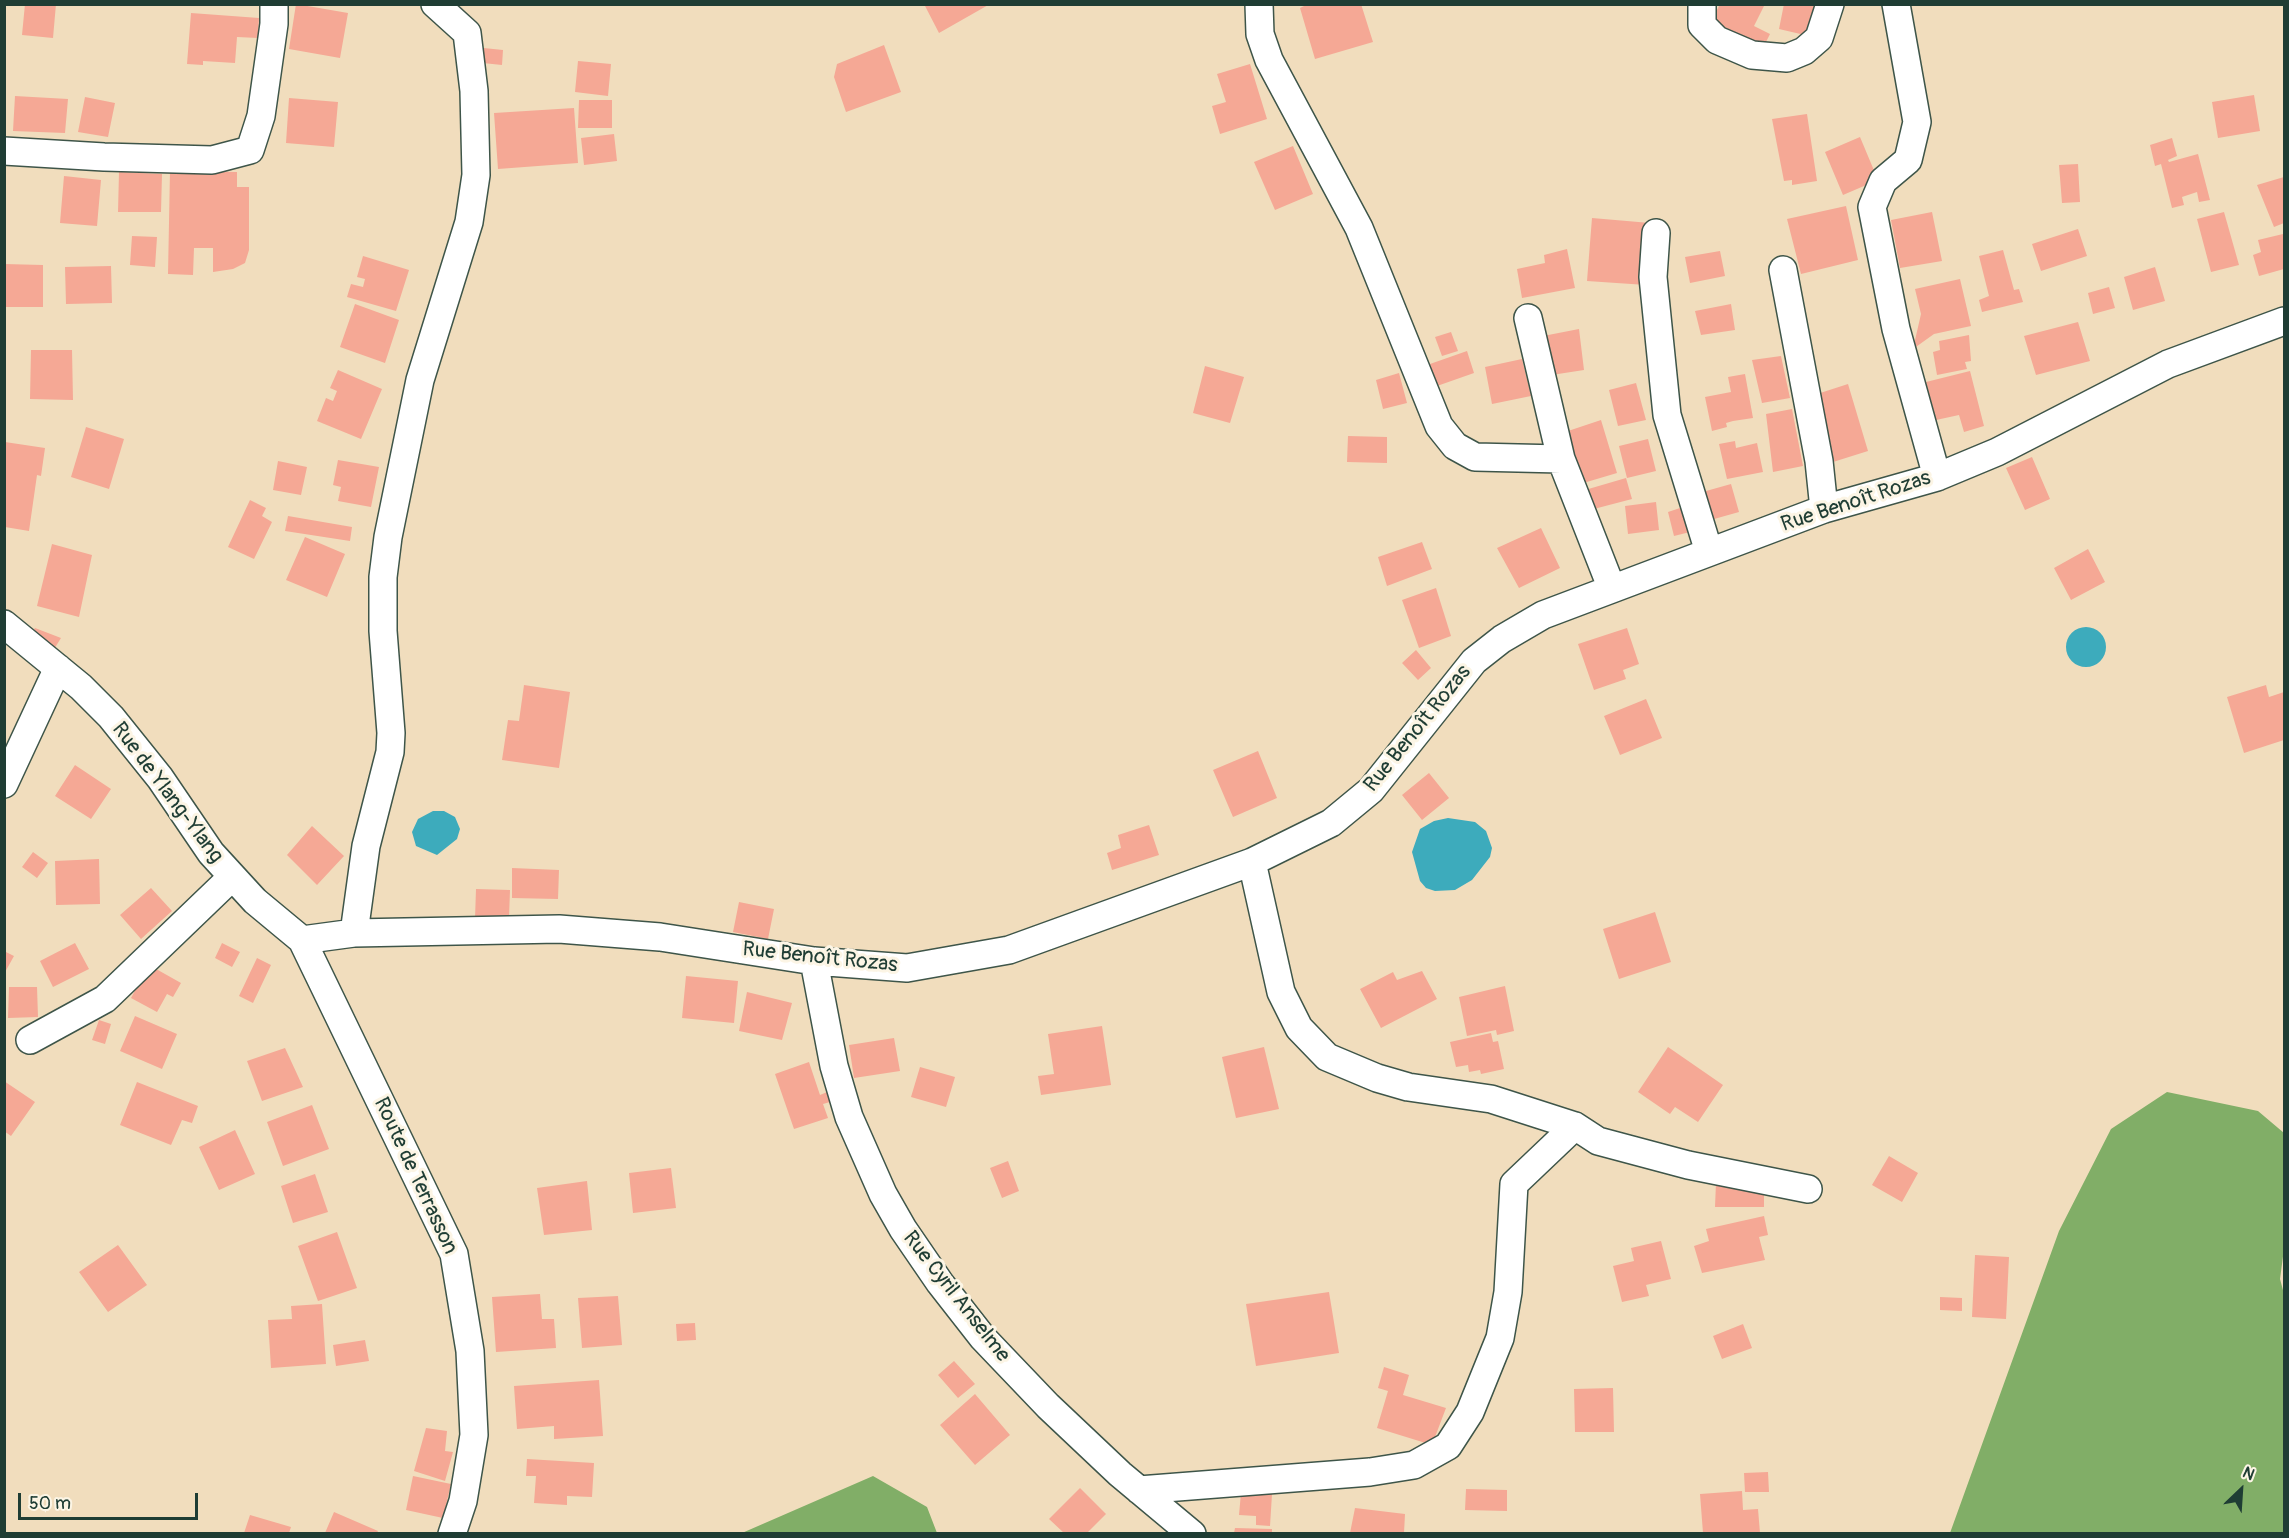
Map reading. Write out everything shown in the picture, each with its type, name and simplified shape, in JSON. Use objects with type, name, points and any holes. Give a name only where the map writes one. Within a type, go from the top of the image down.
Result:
[{"type":"street","points":[[4,151],[212,160],[250,150],[261,116],[274,24],[274,4]]},
{"type":"street","points":[[354,933],[366,846],[390,752],[391,733],[382,631],[383,577],[388,537],[420,380],[469,222],[476,175],[474,91],[467,33],[435,4]]},
{"type":"street","points":[[1259,4],[1260,34],[1269,60],[1359,228],[1439,426],[1455,446],[1475,457],[1561,459]]},
{"type":"street","points":[[1702,4],[1702,25],[1717,40],[1752,55],[1787,58],[1804,51],[1819,38],[1830,4]]},
{"type":"street","points":[[1896,4],[1917,122],[1908,160],[1883,181],[1872,207],[1896,328],[1937,477]]},
{"type":"street","points":[[1656,233],[1653,288],[1667,415],[1709,552]]},
{"type":"street","points":[[1783,270],[1819,461],[1824,509]]},
{"type":"street","points":[[1528,318],[1561,459],[1611,589]]},
{"type":"street","name":"Rue Benoît Rozas","points":[[302,940],[354,933],[559,929],[660,937],[814,961],[907,968],[1009,950],[1252,862],[1331,823],[1371,790],[1474,660],[1543,615],[1824,509],[1937,477],[1997,452],[2168,364],[2284,321]]},
{"type":"street","name":"Rue de Ylang-Ylang","points":[[4,624],[111,717],[147,760],[211,853],[232,878],[255,901],[302,940]]},
{"type":"street","points":[[4,784],[58,669]]},
{"type":"street","points":[[1252,862],[1281,992],[1299,1028],[1327,1057],[1377,1078],[1408,1086],[1491,1099],[1575,1126],[1598,1141],[1688,1165],[1808,1189]]},
{"type":"street","points":[[30,1040],[105,999],[232,878]]},
{"type":"street","name":"Route de Terrasson","points":[[302,940],[454,1254],[470,1351],[474,1435],[463,1501],[452,1533]]},
{"type":"street","name":"Rue Cyril Anselme","points":[[814,961],[834,1066],[849,1117],[884,1194],[903,1229],[940,1283],[983,1338],[1048,1406],[1139,1490],[1192,1533]]},
{"type":"street","points":[[1139,1490],[1370,1472],[1414,1465],[1448,1446],[1470,1412],[1500,1338],[1508,1292],[1514,1184],[1575,1126]]},
{"type":"green space","points":[[2167,1092],[2258,1111],[2284,1133],[2284,1249],[2280,1279],[2284,1294],[2284,1533],[1950,1533],[2059,1231],[2111,1129]]},
{"type":"green space","points":[[873,1476],[927,1507],[937,1533],[742,1533]]},
{"type":"water","points":[[2086,627],[2094,628],[2100,633],[2105,639],[2105,655],[2100,661],[2094,666],[2086,667],[2078,666],[2072,661],[2067,655],[2066,647],[2067,639],[2072,633],[2078,628]]},
{"type":"water","points":[[433,811],[444,811],[455,817],[460,829],[457,839],[437,855],[416,846],[412,832],[418,819]]},
{"type":"water","points":[[1448,818],[1475,822],[1486,831],[1492,848],[1490,857],[1472,880],[1455,890],[1435,891],[1426,888],[1420,881],[1412,852],[1420,829],[1434,821]]},
{"type":"building","points":[[25,4],[56,4],[53,38],[22,35]]},
{"type":"building","points":[[296,4],[348,13],[340,58],[289,49]]},
{"type":"building","points":[[924,4],[990,4],[939,33]]},
{"type":"building","points":[[1308,4],[1361,4],[1373,42],[1315,59],[1300,8]]},
{"type":"building","points":[[1720,4],[1765,4],[1754,26],[1770,34],[1762,50],[1710,24]]},
{"type":"building","points":[[1784,4],[1816,4],[1809,36],[1779,29]]},
{"type":"building","points":[[191,13],[259,18],[258,38],[237,37],[235,63],[203,61],[203,65],[187,64]]},
{"type":"building","points":[[884,45],[901,92],[846,112],[834,77],[837,64]]},
{"type":"building","points":[[474,47],[503,50],[502,65],[473,62]]},
{"type":"building","points":[[578,61],[611,64],[608,96],[575,92]]},
{"type":"building","points":[[1250,64],[1267,119],[1220,134],[1212,106],[1226,102],[1217,74]]},
{"type":"building","points":[[2254,95],[2260,131],[2218,138],[2212,102]]},
{"type":"building","points":[[15,96],[68,99],[65,133],[13,131]]},
{"type":"building","points":[[85,97],[115,103],[108,137],[78,132]]},
{"type":"building","points":[[289,98],[338,102],[334,147],[286,143]]},
{"type":"building","points":[[579,100],[612,100],[612,128],[578,128]]},
{"type":"building","points":[[574,108],[578,163],[498,169],[494,113]]},
{"type":"building","points":[[1807,114],[1817,181],[1792,185],[1792,180],[1784,181],[1772,119]]},
{"type":"building","points":[[614,134],[617,161],[584,165],[581,138]]},
{"type":"building","points":[[1860,137],[1878,180],[1843,195],[1825,152]]},
{"type":"building","points":[[2172,138],[2177,156],[2168,160],[2169,162],[2198,154],[2210,200],[2199,202],[2197,192],[2182,197],[2184,205],[2172,208],[2161,164],[2155,166],[2150,145]]},
{"type":"building","points":[[1293,146],[1313,194],[1275,210],[1254,162]]},
{"type":"building","points":[[2078,164],[2080,202],[2062,203],[2059,165]]},
{"type":"building","points":[[170,171],[237,172],[237,187],[249,187],[249,250],[245,263],[233,269],[213,272],[213,248],[194,248],[193,275],[168,274]]},
{"type":"building","points":[[119,172],[162,174],[161,212],[118,212]]},
{"type":"building","points":[[64,176],[101,180],[97,226],[60,223]]},
{"type":"building","points":[[2284,177],[2284,223],[2274,227],[2257,185]]},
{"type":"building","points":[[1846,206],[1858,260],[1801,274],[1787,219]]},
{"type":"building","points":[[1932,212],[1942,261],[1900,268],[1891,220]]},
{"type":"building","points":[[2224,212],[2239,265],[2211,272],[2197,219]]},
{"type":"building","points":[[1592,218],[1650,223],[1646,285],[1587,281]]},
{"type":"building","points":[[2078,229],[2087,256],[2041,271],[2032,244]]},
{"type":"building","points":[[2283,234],[2284,269],[2259,276],[2253,255],[2261,252],[2258,240]]},
{"type":"building","points":[[132,236],[157,237],[155,267],[130,265]]},
{"type":"building","points":[[1567,249],[1575,288],[1522,298],[1517,269],[1545,263],[1544,255]]},
{"type":"building","points":[[2003,250],[2014,290],[2019,289],[2023,302],[1982,312],[1979,300],[1989,296],[1979,256]]},
{"type":"building","points":[[1720,251],[1725,276],[1690,283],[1685,257]]},
{"type":"building","points":[[363,256],[409,270],[396,311],[347,297],[351,284],[363,287],[365,279],[357,277]]},
{"type":"building","points":[[4,264],[43,265],[43,307],[4,307]]},
{"type":"building","points":[[111,266],[112,303],[66,304],[65,267]]},
{"type":"building","points":[[2155,267],[2165,301],[2133,310],[2124,277]]},
{"type":"building","points":[[1960,279],[1971,326],[1934,334],[1913,349],[1921,314],[1915,289]]},
{"type":"building","points":[[2109,287],[2115,308],[2093,314],[2088,293]]},
{"type":"building","points":[[355,304],[399,320],[385,363],[340,347]]},
{"type":"building","points":[[1731,304],[1735,330],[1701,335],[1695,311]]},
{"type":"building","points":[[2078,322],[2090,361],[2036,375],[2024,336]]},
{"type":"building","points":[[1579,329],[1584,370],[1545,376],[1538,337]]},
{"type":"building","points":[[1451,332],[1458,351],[1442,356],[1435,337]]},
{"type":"building","points":[[1969,335],[1971,361],[1965,362],[1967,369],[1937,375],[1933,352],[1940,350],[1939,341]]},
{"type":"building","points":[[31,350],[72,350],[73,400],[30,399]]},
{"type":"building","points":[[1467,351],[1474,373],[1437,386],[1430,364]]},
{"type":"building","points":[[1781,356],[1790,398],[1762,403],[1752,360]]},
{"type":"building","points":[[1522,359],[1531,396],[1492,404],[1485,367]]},
{"type":"building","points":[[1205,366],[1244,377],[1230,423],[1193,413]]},
{"type":"building","points":[[338,370],[382,389],[361,439],[317,421],[326,398],[333,401],[337,391],[330,388]]},
{"type":"building","points":[[1970,371],[1984,426],[1964,432],[1959,415],[1936,420],[1926,382]]},
{"type":"building","points":[[1399,373],[1407,403],[1383,409],[1376,380]]},
{"type":"building","points":[[1745,374],[1753,418],[1726,423],[1727,427],[1712,431],[1705,397],[1731,392],[1728,377]]},
{"type":"building","points":[[1636,383],[1646,420],[1618,426],[1609,390]]},
{"type":"building","points":[[1848,384],[1868,451],[1833,462],[1814,395]]},
{"type":"building","points":[[1792,409],[1803,466],[1773,472],[1766,414]]},
{"type":"building","points":[[1601,420],[1617,473],[1580,484],[1565,432]]},
{"type":"building","points":[[86,427],[124,439],[109,489],[71,477]]},
{"type":"building","points":[[1348,436],[1387,437],[1387,463],[1347,462]]},
{"type":"building","points":[[1648,439],[1656,471],[1627,478],[1619,446]]},
{"type":"building","points":[[1735,441],[1736,448],[1757,443],[1763,472],[1727,479],[1719,444]]},
{"type":"building","points":[[5,442],[45,448],[41,476],[37,475],[29,531],[5,527]]},
{"type":"building","points":[[2032,457],[2050,499],[2025,510],[2006,468]]},
{"type":"building","points":[[338,460],[379,467],[371,507],[338,501],[341,487],[333,485]]},
{"type":"building","points":[[278,461],[307,467],[301,495],[273,490]]},
{"type":"building","points":[[1626,478],[1632,499],[1590,510],[1585,490]]},
{"type":"building","points":[[1731,484],[1739,512],[1707,521],[1699,493]]},
{"type":"building","points":[[250,500],[266,508],[262,516],[272,522],[254,559],[228,547]]},
{"type":"building","points":[[1656,502],[1659,530],[1628,534],[1625,506]]},
{"type":"building","points":[[1683,507],[1690,532],[1674,536],[1668,512]]},
{"type":"building","points":[[288,516],[352,527],[350,541],[285,531]]},
{"type":"building","points":[[1541,528],[1560,568],[1519,588],[1497,548]]},
{"type":"building","points":[[305,537],[345,554],[327,597],[286,580]]},
{"type":"building","points":[[1422,542],[1432,569],[1387,586],[1378,557]]},
{"type":"building","points":[[52,544],[92,555],[79,617],[37,606]]},
{"type":"building","points":[[2088,549],[2105,582],[2071,600],[2054,568]]},
{"type":"building","points":[[1436,588],[1451,636],[1419,648],[1402,600]]},
{"type":"building","points":[[35,628],[61,638],[51,654],[28,639]]},
{"type":"building","points":[[1627,628],[1639,664],[1623,670],[1626,679],[1594,690],[1578,644]]},
{"type":"building","points":[[1416,650],[1431,668],[1418,680],[1402,663]]},
{"type":"building","points":[[524,685],[570,692],[559,768],[502,760],[508,720],[519,721]]},
{"type":"building","points":[[2266,685],[2269,697],[2284,692],[2284,740],[2244,753],[2227,697]]},
{"type":"building","points":[[1646,699],[1662,738],[1620,755],[1604,716]]},
{"type":"building","points":[[1258,751],[1277,798],[1233,817],[1213,770]]},
{"type":"building","points":[[75,765],[111,789],[91,819],[55,796]]},
{"type":"building","points":[[1429,773],[1449,798],[1422,820],[1402,795]]},
{"type":"building","points":[[1149,825],[1159,855],[1112,870],[1107,853],[1121,848],[1118,835]]},
{"type":"building","points":[[312,826],[344,856],[317,885],[287,855]]},
{"type":"building","points":[[33,852],[48,863],[37,878],[22,867]]},
{"type":"building","points":[[99,859],[100,904],[56,905],[55,861]]},
{"type":"building","points":[[512,868],[559,870],[558,899],[512,898]]},
{"type":"building","points":[[151,888],[172,911],[141,939],[120,915]]},
{"type":"building","points":[[476,889],[510,890],[509,918],[475,919]]},
{"type":"building","points":[[739,902],[774,909],[768,939],[733,932]]},
{"type":"building","points":[[1655,912],[1671,962],[1619,979],[1603,929]]},
{"type":"building","points":[[75,943],[89,969],[53,987],[40,961]]},
{"type":"building","points":[[222,943],[240,952],[232,967],[215,958]]},
{"type":"building","points":[[4,951],[14,956],[4,974]]},
{"type":"building","points":[[257,958],[271,965],[253,1003],[239,996]]},
{"type":"building","points":[[149,965],[181,983],[173,997],[167,994],[157,1012],[131,998]]},
{"type":"building","points":[[1422,971],[1437,999],[1381,1028],[1360,989],[1393,972],[1397,980]]},
{"type":"building","points":[[686,976],[738,981],[734,1023],[682,1018]]},
{"type":"building","points":[[1505,986],[1514,1031],[1497,1035],[1496,1030],[1467,1036],[1459,997]]},
{"type":"building","points":[[9,987],[37,987],[38,1017],[8,1018]]},
{"type":"building","points":[[747,992],[792,1003],[782,1040],[739,1031]]},
{"type":"building","points":[[135,1016],[177,1034],[162,1069],[120,1051]]},
{"type":"building","points":[[99,1020],[111,1024],[105,1044],[92,1040]]},
{"type":"building","points":[[1102,1026],[1111,1085],[1041,1095],[1038,1076],[1054,1074],[1048,1034]]},
{"type":"building","points":[[1491,1033],[1493,1042],[1498,1041],[1504,1069],[1481,1074],[1480,1070],[1469,1072],[1468,1065],[1456,1067],[1450,1042]]},
{"type":"building","points":[[894,1038],[900,1071],[854,1078],[849,1045]]},
{"type":"building","points":[[1264,1047],[1279,1109],[1236,1118],[1222,1057]]},
{"type":"building","points":[[1668,1047],[1723,1085],[1698,1122],[1675,1107],[1670,1114],[1638,1092]]},
{"type":"building","points":[[285,1048],[303,1087],[262,1101],[247,1061]]},
{"type":"building","points":[[809,1062],[820,1095],[827,1092],[830,1102],[823,1104],[828,1118],[794,1129],[775,1074]]},
{"type":"building","points":[[920,1067],[955,1077],[946,1107],[911,1097]]},
{"type":"building","points":[[4,1081],[35,1102],[11,1136],[4,1131]]},
{"type":"building","points":[[137,1082],[198,1106],[192,1123],[182,1120],[171,1145],[120,1125]]},
{"type":"building","points":[[312,1105],[329,1149],[283,1166],[267,1122]]},
{"type":"building","points":[[235,1130],[255,1174],[219,1190],[199,1147]]},
{"type":"building","points":[[1889,1156],[1918,1173],[1902,1202],[1872,1185]]},
{"type":"building","points":[[1008,1161],[1019,1191],[1002,1198],[990,1168]]},
{"type":"building","points":[[671,1168],[676,1208],[633,1213],[629,1173]]},
{"type":"building","points":[[315,1174],[328,1212],[293,1223],[281,1186]]},
{"type":"building","points":[[587,1181],[592,1230],[544,1235],[537,1188]]},
{"type":"building","points":[[1716,1183],[1764,1183],[1764,1207],[1715,1207]]},
{"type":"building","points":[[1764,1216],[1768,1235],[1759,1237],[1765,1260],[1702,1273],[1694,1246],[1709,1241],[1706,1229]]},
{"type":"building","points":[[337,1232],[357,1288],[318,1301],[298,1246]]},
{"type":"building","points":[[1661,1241],[1671,1279],[1646,1285],[1649,1296],[1622,1302],[1613,1266],[1634,1261],[1631,1248]]},
{"type":"building","points":[[118,1245],[147,1285],[108,1312],[79,1272]]},
{"type":"building","points":[[1975,1255],[2009,1257],[2006,1319],[1972,1317]]},
{"type":"building","points":[[1329,1292],[1339,1353],[1256,1366],[1246,1304]]},
{"type":"building","points":[[540,1294],[542,1319],[554,1319],[556,1348],[496,1352],[492,1297]]},
{"type":"building","points":[[618,1296],[622,1345],[582,1348],[578,1298]]},
{"type":"building","points":[[1940,1297],[1962,1298],[1962,1311],[1940,1310]]},
{"type":"building","points":[[322,1304],[326,1364],[271,1368],[268,1320],[292,1319],[291,1306]]},
{"type":"building","points":[[695,1323],[696,1340],[677,1341],[676,1324]]},
{"type":"building","points":[[1743,1324],[1752,1348],[1722,1359],[1713,1336]]},
{"type":"building","points":[[365,1340],[369,1361],[336,1366],[333,1345]]},
{"type":"building","points":[[954,1361],[975,1384],[958,1398],[938,1375]]},
{"type":"building","points":[[1384,1367],[1409,1375],[1403,1395],[1446,1408],[1432,1445],[1377,1428],[1388,1391],[1378,1388]]},
{"type":"building","points":[[599,1380],[603,1436],[554,1439],[554,1426],[517,1429],[514,1386]]},
{"type":"building","points":[[1613,1388],[1614,1432],[1575,1432],[1574,1389]]},
{"type":"building","points":[[975,1394],[1010,1435],[975,1465],[940,1425]]},
{"type":"building","points":[[426,1428],[447,1431],[445,1451],[453,1452],[445,1481],[414,1471]]},
{"type":"building","points":[[527,1459],[594,1463],[592,1497],[567,1496],[567,1505],[534,1503],[536,1476],[526,1476]]},
{"type":"building","points":[[1768,1472],[1769,1492],[1745,1492],[1744,1473]]},
{"type":"building","points":[[413,1476],[451,1484],[443,1518],[406,1510]]},
{"type":"building","points":[[1080,1488],[1106,1514],[1087,1533],[1064,1533],[1049,1519]]},
{"type":"building","points":[[1466,1489],[1507,1490],[1507,1511],[1465,1510]]},
{"type":"building","points":[[1742,1491],[1743,1510],[1758,1509],[1760,1533],[1703,1533],[1700,1494]]},
{"type":"building","points":[[1241,1493],[1272,1494],[1270,1526],[1256,1525],[1256,1516],[1239,1515]]},
{"type":"building","points":[[1355,1508],[1405,1514],[1404,1533],[1350,1533]]},
{"type":"building","points":[[334,1512],[378,1531],[377,1533],[325,1533]]},
{"type":"building","points":[[250,1515],[291,1527],[289,1533],[244,1533]]},
{"type":"building","points":[[1235,1528],[1272,1529],[1272,1533],[1234,1533]]}]
